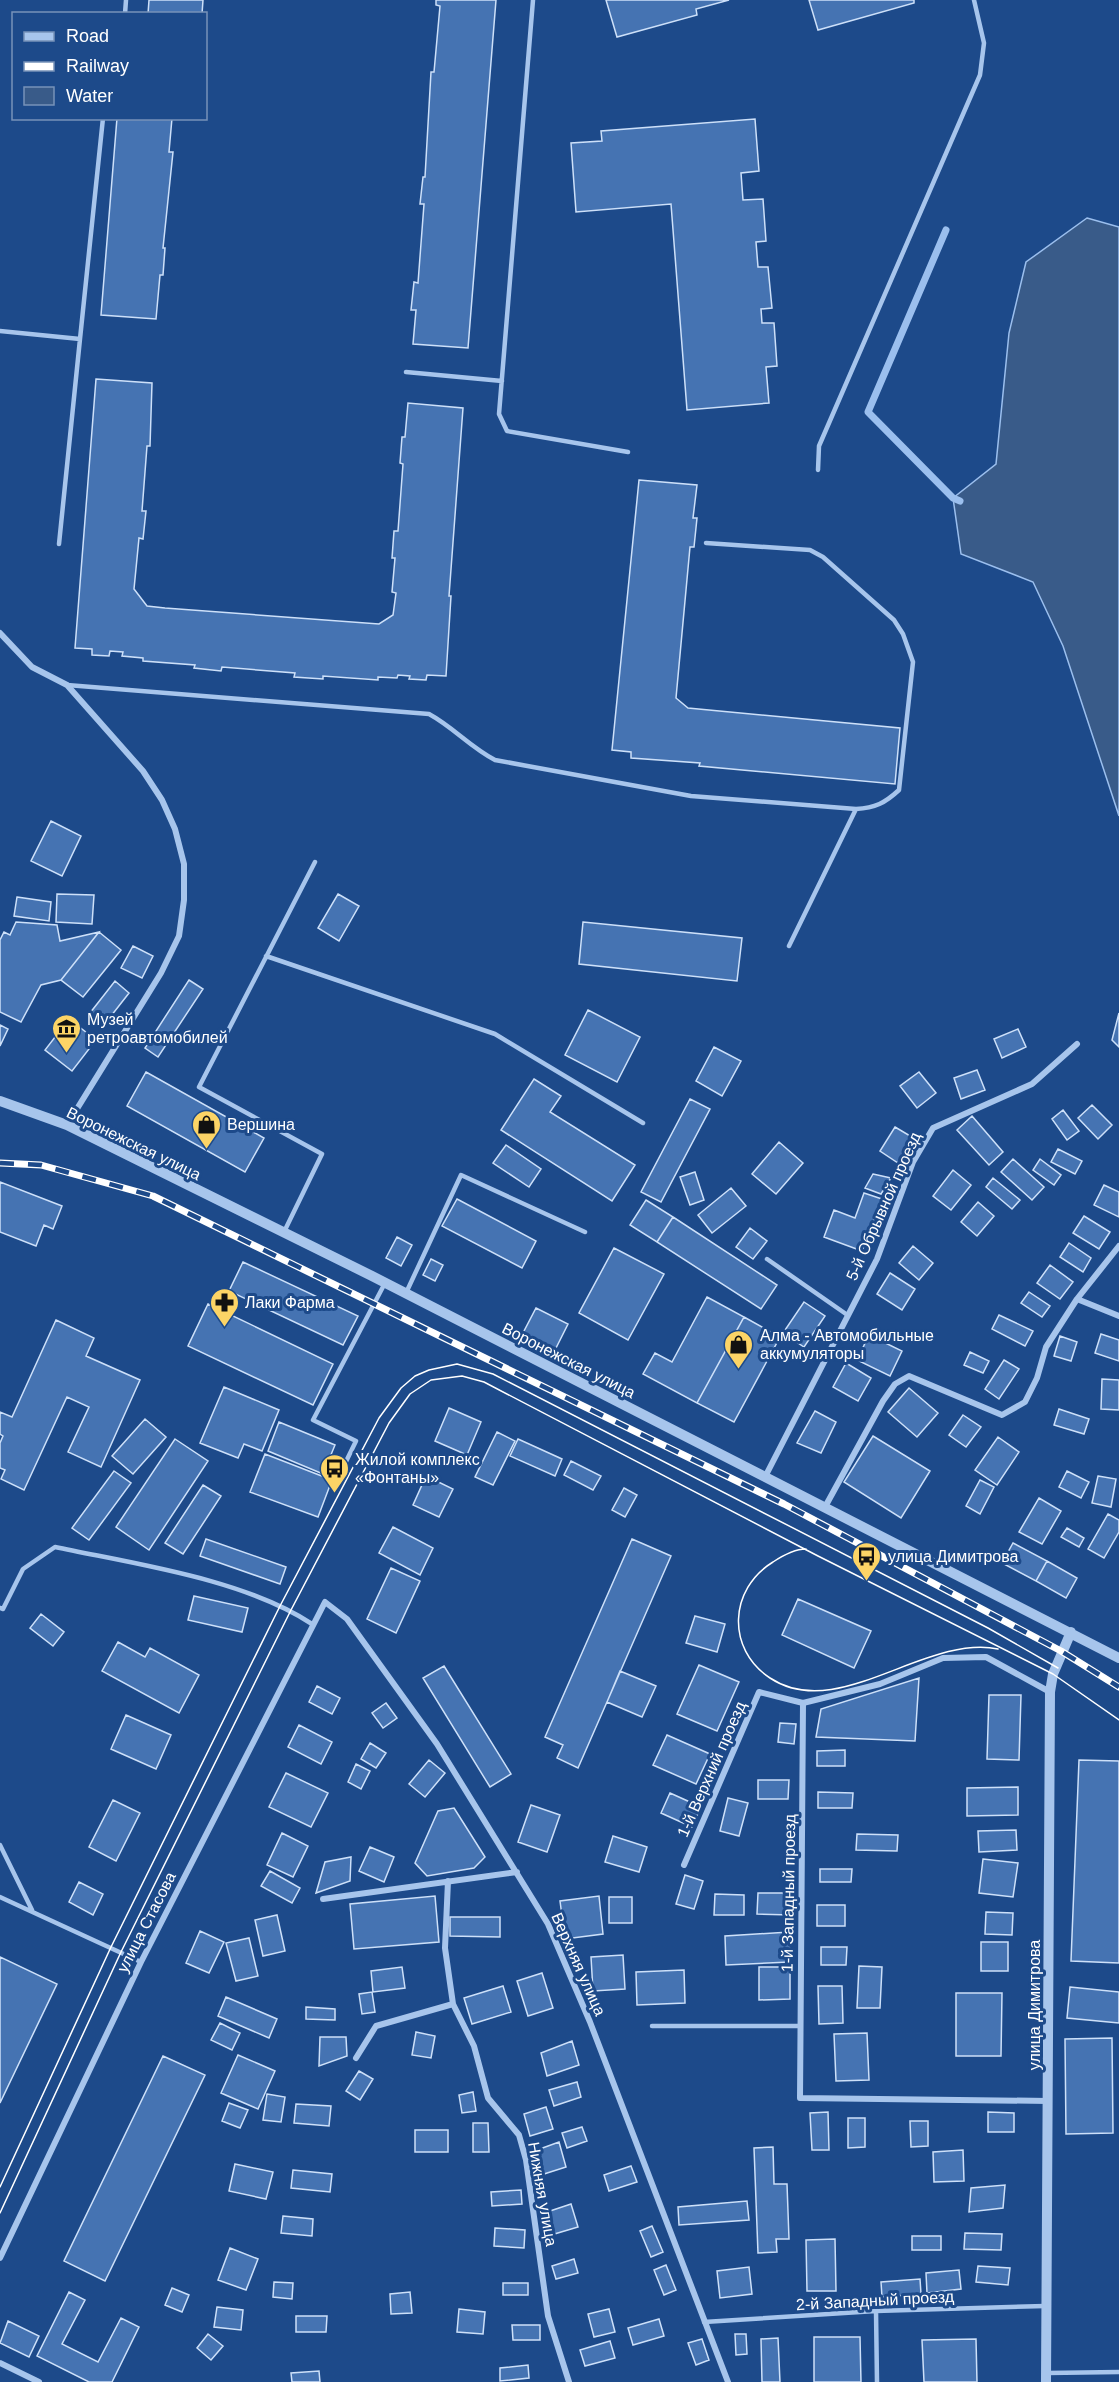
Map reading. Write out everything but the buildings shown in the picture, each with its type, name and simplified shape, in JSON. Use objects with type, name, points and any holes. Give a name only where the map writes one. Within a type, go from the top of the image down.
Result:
[{"type":"street","points":[[0,633],[32,667],[67,685],[143,771],[162,800],[176,829],[184,864],[184,900],[179,936],[160,973],[67,1125]]},
{"type":"street","name":"5-й Обрывной проезд","points":[[765,1477],[846,1314],[877,1259],[913,1162],[933,1128],[1032,1084],[1077,1044]]},
{"type":"street","name":"Воронежская улица","points":[[0,1101],[67,1125],[385,1283],[1119,1658]]},
{"type":"street","points":[[825,1507],[895,1384],[909,1376],[1002,1415],[1025,1402],[1037,1378],[1046,1347],[1077,1299],[1119,1246]]},
{"type":"street","points":[[1077,1299],[1119,1316]]},
{"type":"street","name":"улица Стасова","points":[[0,2258],[141,1962],[325,1602]]},
{"type":"street","name":"Верхняя улица","points":[[325,1602],[347,1619],[437,1744],[548,1924],[590,2022],[728,2382]]},
{"type":"street","name":"улица Димитрова","points":[[1046,2377],[1050,1692],[1053,1674],[1071,1632]]},
{"type":"street","points":[[803,1703],[880,1684],[943,1658],[986,1657],[1050,1692]]},
{"type":"street","name":"1-й Верхний проезд","points":[[684,1865],[759,1692],[803,1703]]},
{"type":"street","name":"1-й Западный проезд","points":[[803,1703],[800,2098],[1049,2101]]},
{"type":"street","points":[[323,1899],[517,1872]]},
{"type":"street","name":"Нижняя улица","points":[[448,1881],[445,1948],[453,2004],[474,2046],[488,2098],[519,2135],[526,2160],[548,2316],[569,2382]]},
{"type":"street","points":[[356,2058],[376,2026],[453,2004]]},
{"type":"street","points":[[0,2363],[39,2382]]},
{"type":"lane","points":[[533,0],[499,414],[507,431],[628,452]]},
{"type":"lane","points":[[818,470],[819,446],[980,75],[984,43],[974,0]]},
{"type":"lane","points":[[59,544],[103,120]]},
{"type":"lane","points":[[0,331],[80,339]]},
{"type":"lane","points":[[406,372],[502,381]]},
{"type":"lane","points":[[67,685],[429,714],[449,724],[478,752],[495,760],[691,796],[856,809],[875,808],[899,790],[913,662],[903,634],[886,613],[823,557],[810,550],[706,543]]},
{"type":"lane","points":[[789,946],[856,809]]},
{"type":"lane","points":[[284,1233],[322,1154],[199,1087],[315,862]]},
{"type":"lane","points":[[266,956],[495,1034],[643,1123]]},
{"type":"lane","points":[[405,1293],[461,1175],[585,1232]]},
{"type":"lane","points":[[766,1259],[846,1314]]},
{"type":"lane","points":[[338,1478],[356,1441],[313,1419],[385,1283]]},
{"type":"lane","points":[[0,1608],[3,1609],[23,1569],[55,1547],[234,1588],[291,1610],[312,1624]]},
{"type":"lane","points":[[0,1845],[32,1910]]},
{"type":"lane","points":[[0,1897],[141,1962]]},
{"type":"lane","points":[[652,2025],[800,2026]]},
{"type":"lane","name":"2-й Западный проезд","points":[[704,2322],[876,2311],[1047,2306]]},
{"type":"lane","points":[[876,2311],[877,2382]]},
{"type":"lane","points":[[1046,2377],[1119,2372]]},
{"type":"water","points":[[1087,218],[1119,227],[1119,816],[1063,646],[1033,582],[961,554],[953,498],[996,464],[1009,333],[1026,262]]},
{"type":"waterway","points":[[946,230],[868,412],[953,498],[960,501]]},
{"type":"tram line","points":[[0,2187],[111,1947],[280,1606],[379,1418],[401,1388],[415,1376],[429,1370],[457,1364],[493,1374],[988,1628],[1058,1668]]},
{"type":"tram line","points":[[0,2213],[121,1952],[291,1610],[389,1423],[410,1394],[431,1380],[462,1376],[484,1382],[818,1556],[1053,1674],[1119,1720]]},
{"type":"tram line","points":[[806,1549],[784,1555],[758,1574],[748,1587],[741,1603],[738,1619],[740,1636],[756,1666],[770,1678],[796,1689],[824,1690],[853,1685],[941,1654],[970,1648],[998,1649]]},
{"type":"railway","points":[[0,1163],[41,1165],[153,1196],[784,1504],[1061,1651],[1119,1687]]},
{"type":"place","name":"Музей ретроавтомобилей","points":[[66,1054]]},
{"type":"place","name":"Вершина","points":[[206,1150]]},
{"type":"place","name":"Лаки Фарма","points":[[224,1328]]},
{"type":"place","name":"Алма - Автомобильные аккумуляторы","points":[[739,1370]]},
{"type":"place","name":"Жилой комплекс «Фонтаны»","points":[[334,1494]]},
{"type":"place","name":"улица Димитрова","points":[[867,1582]]}]
